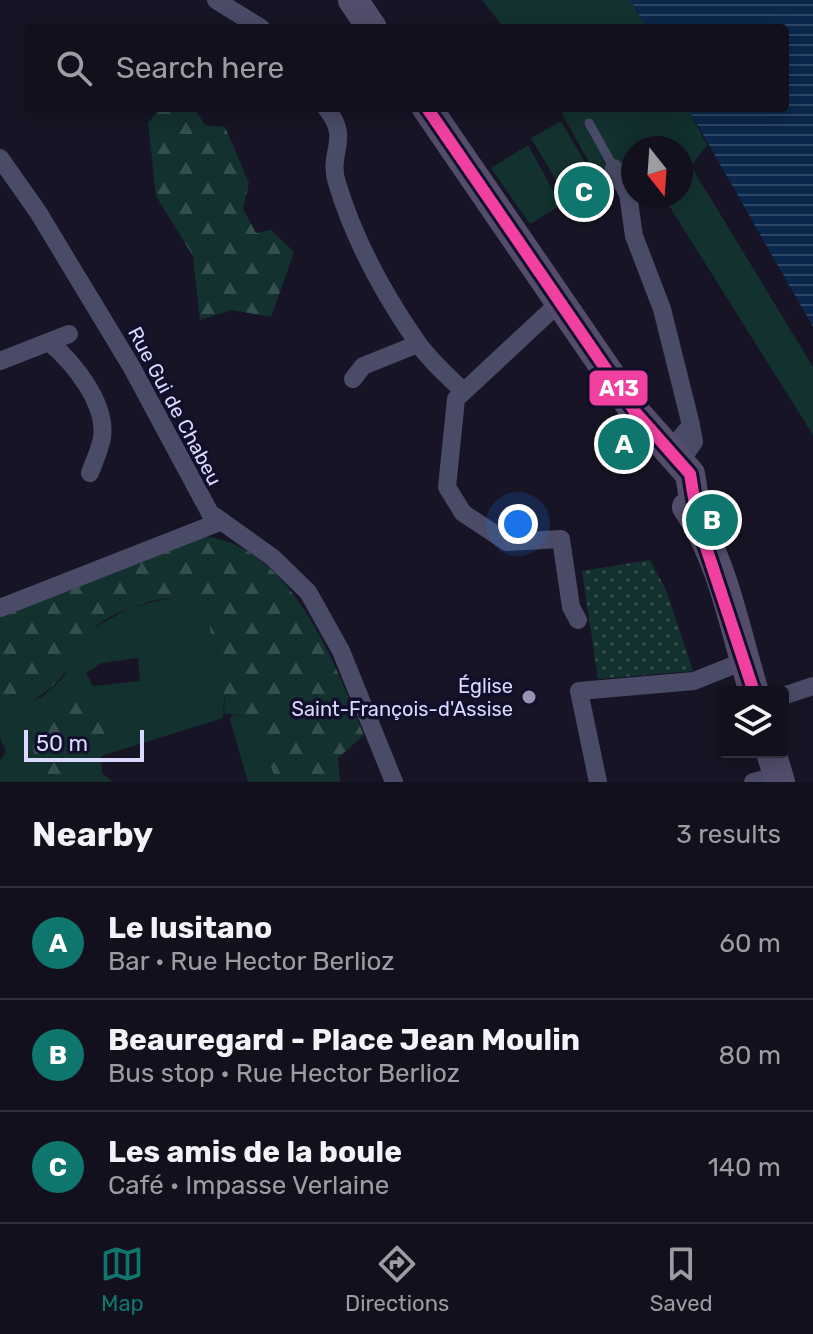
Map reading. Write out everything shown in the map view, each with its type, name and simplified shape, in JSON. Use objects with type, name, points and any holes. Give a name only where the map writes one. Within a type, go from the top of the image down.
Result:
[{"type":"main road","points":[[353,0],[369,24]]},
{"type":"main road","points":[[430,112],[636,413],[671,461],[690,474],[698,523],[752,686]]},
{"type":"street","points":[[216,0],[255,24]]},
{"type":"street","points":[[329,112],[337,124],[341,139],[334,163],[335,177],[349,220],[371,267],[418,344],[463,391]]},
{"type":"street","name":"Rue Gui de Chabeu","points":[[0,158],[38,212],[127,359],[216,517],[272,557],[308,592],[341,651],[394,782]]},
{"type":"street","points":[[614,168],[628,194],[634,236],[662,309],[691,425],[694,442],[671,461]]},
{"type":"street","points":[[560,302],[456,399],[447,487],[463,513],[507,542],[561,539],[571,607],[578,620]]},
{"type":"street","points":[[0,361],[69,334]]},
{"type":"street","points":[[49,342],[66,356],[81,376],[102,424],[102,438],[90,473]]},
{"type":"street","points":[[353,379],[363,366],[418,344]]},
{"type":"street","points":[[0,608],[181,536],[201,532],[216,517]]},
{"type":"street","points":[[598,782],[579,691],[688,682],[744,661]]},
{"type":"street","points":[[789,694],[813,686]]},
{"type":"lane","points":[[589,123],[614,168]]},
{"type":"green space","points":[[482,0],[631,0],[644,24],[501,24]]},
{"type":"green space","points":[[157,112],[197,112],[205,125],[225,127],[249,183],[243,209],[256,233],[271,230],[294,252],[271,317],[232,310],[200,320],[193,256],[156,196],[148,123]]},
{"type":"green space","points":[[561,112],[690,112],[707,145],[693,163],[693,136],[621,136],[621,164],[597,177]]},
{"type":"green space","points":[[561,121],[593,176],[563,192],[531,138]]},
{"type":"green space","points":[[528,145],[561,205],[530,224],[491,168]]},
{"type":"green space","points":[[693,169],[813,367],[813,435],[671,208],[693,208]]},
{"type":"green space","points":[[199,536],[231,543],[259,559],[284,582],[305,610],[339,674],[364,735],[338,758],[340,782],[277,782],[250,717],[224,713],[225,699],[218,685],[225,682],[211,637],[207,600],[193,597],[147,602],[117,613],[89,632],[69,667],[44,693],[0,714],[0,617]]},
{"type":"green space","points":[[650,560],[666,590],[693,671],[598,679],[582,571]]},
{"type":"green space","points":[[189,594],[207,599],[211,637],[225,682],[223,718],[101,756],[102,773],[113,782],[73,782],[67,751],[99,715],[35,771],[48,782],[0,782],[0,761],[6,752],[0,738],[0,714],[42,697],[62,679],[90,630],[131,607]],"holes":[[[138,658],[140,681],[93,686],[86,673],[102,663]]]},
{"type":"green space","points":[[63,692],[90,705],[107,730],[101,749],[68,751],[73,782],[48,782],[35,771],[32,729]]},
{"type":"green space","points":[[232,715],[250,717],[277,782],[248,782],[230,720]]},
{"type":"water","points":[[631,0],[813,0],[813,327],[690,112],[789,112],[789,24],[644,24]]},
{"type":"transit line","name":"A13","points":[[430,112],[636,413],[690,474],[698,523],[752,686]]},
{"type":"place","name":"Les amis de la boule","points":[[584,192]]},
{"type":"place","name":"Le lusitano","points":[[624,444]]},
{"type":"place","name":"Beauregard - Place Jean Moulin","points":[[712,520]]},
{"type":"place","name":"Église Saint-François-d'Assise","points":[[529,697]]}]
